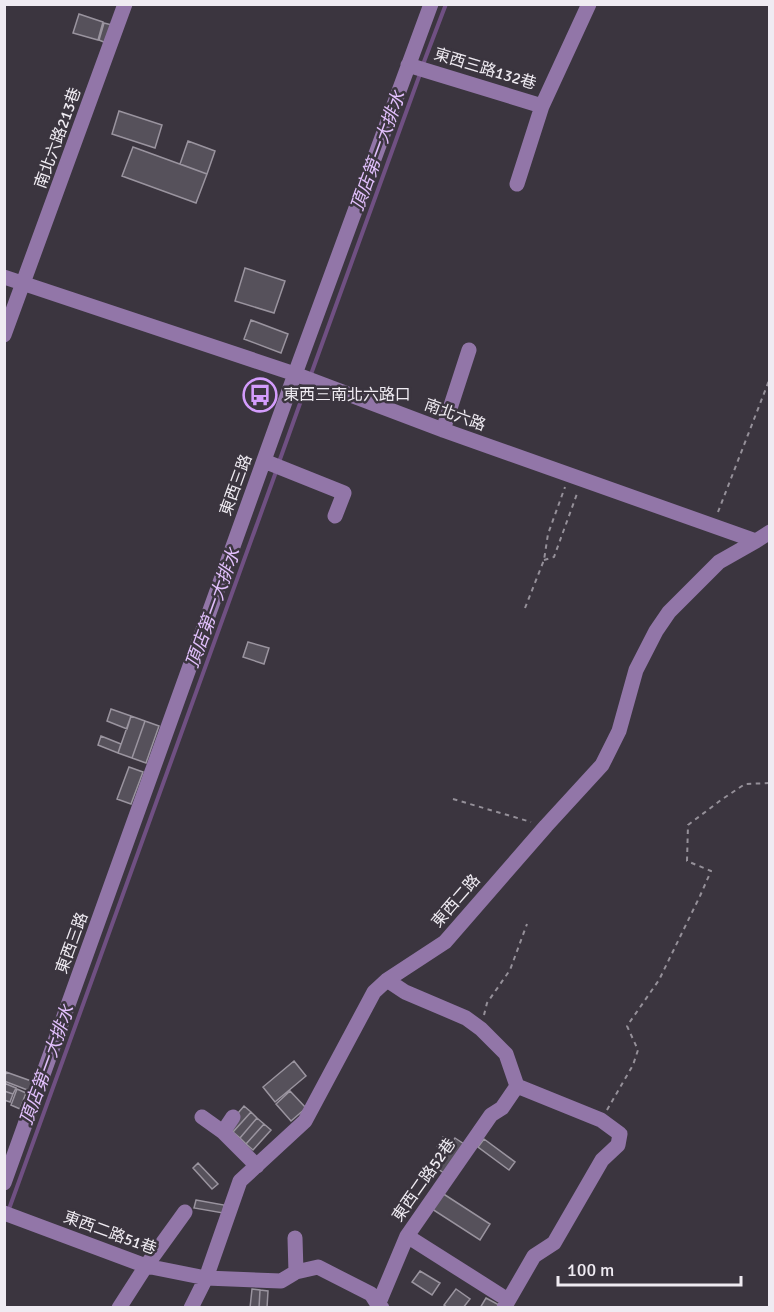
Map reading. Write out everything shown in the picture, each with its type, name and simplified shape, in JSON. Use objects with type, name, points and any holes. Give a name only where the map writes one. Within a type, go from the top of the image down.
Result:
[{"type":"street","name":"南北六路213巷","points":[[4,335],[125,4]]},
{"type":"street","name":"東西三路","points":[[4,1183],[295,374],[431,4]]},
{"type":"street","points":[[542,106],[589,4]]},
{"type":"street","name":"東西三路132巷","points":[[408,64],[542,106],[517,184]]},
{"type":"street","name":"南北六路","points":[[4,277],[295,374],[443,430],[756,542]]},
{"type":"street","points":[[443,430],[469,351]]},
{"type":"street","points":[[264,461],[344,493],[335,516]]},
{"type":"street","name":"東西二路","points":[[191,1308],[206,1278],[240,1181],[305,1121],[374,992],[387,980],[445,942],[602,765],[619,731],[636,670],[656,631],[669,612],[719,562],[770,532]]},
{"type":"street","points":[[387,980],[405,992],[466,1018],[481,1029],[506,1054],[517,1086],[601,1120],[620,1134],[618,1145],[602,1160],[554,1244],[534,1256],[506,1304],[407,1236]]},
{"type":"street","name":"東西二路52巷","points":[[380,1306],[407,1236],[491,1114],[502,1108],[517,1086]]},
{"type":"street","points":[[202,1117],[223,1132],[257,1166]]},
{"type":"street","points":[[223,1132],[233,1117]]},
{"type":"street","points":[[119,1308],[184,1212]]},
{"type":"street","name":"東西二路51巷","points":[[4,1213],[146,1266],[206,1278]]},
{"type":"street","points":[[295,1238],[296,1272]]},
{"type":"street","name":"東西二路52巷","points":[[206,1278],[281,1281],[296,1272],[318,1267],[371,1294],[380,1306]]},
{"type":"path","points":[[712,526],[770,378]]},
{"type":"path","points":[[544,560],[554,558],[575,478]]},
{"type":"path","points":[[525,608],[544,560],[548,534],[575,478]]},
{"type":"path","points":[[601,1120],[633,1065],[638,1050],[627,1026],[659,980],[711,871],[687,861],[688,825],[745,784],[770,783]]},
{"type":"path","points":[[453,799],[546,826]]},
{"type":"path","points":[[481,1029],[487,1002],[510,970],[527,924]]},
{"type":"building","points":[[79,14],[103,22],[98,40],[73,33]]},
{"type":"building","points":[[104,23],[112,25],[106,43],[99,40]]},
{"type":"building","points":[[119,111],[162,125],[155,148],[112,134]]},
{"type":"building","points":[[188,141],[215,151],[207,174],[180,164]]},
{"type":"building","points":[[133,147],[207,174],[196,203],[122,176]]},
{"type":"building","points":[[245,268],[285,281],[274,313],[235,301]]},
{"type":"building","points":[[251,320],[288,334],[281,353],[244,339]]},
{"type":"building","points":[[248,642],[269,648],[264,664],[243,657]]},
{"type":"building","points":[[111,709],[131,716],[127,729],[107,721]]},
{"type":"building","points":[[131,716],[145,721],[132,758],[118,753]]},
{"type":"building","points":[[145,721],[159,726],[146,763],[132,758]]},
{"type":"building","points":[[101,736],[121,744],[118,753],[98,745]]},
{"type":"building","points":[[129,767],[143,772],[131,804],[117,799]]},
{"type":"building","points":[[294,1061],[306,1076],[275,1102],[263,1087]]},
{"type":"building","points":[[6,1072],[34,1082],[30,1091],[4,1081]]},
{"type":"building","points":[[4,1083],[16,1088],[13,1094],[4,1091]]},
{"type":"building","points":[[17,1089],[26,1093],[20,1109],[11,1105]]},
{"type":"building","points":[[4,1091],[13,1094],[10,1102],[4,1100]]},
{"type":"building","points":[[290,1091],[306,1108],[291,1121],[276,1104]]},
{"type":"building","points":[[244,1106],[251,1112],[233,1132],[227,1126]]},
{"type":"building","points":[[251,1112],[257,1118],[240,1138],[233,1132]]},
{"type":"building","points":[[257,1118],[264,1124],[246,1144],[240,1138]]},
{"type":"building","points":[[264,1124],[271,1130],[253,1150],[246,1144]]},
{"type":"building","points":[[443,1137],[452,1143],[445,1152],[437,1146]]},
{"type":"building","points":[[455,1138],[464,1144],[444,1173],[435,1167]]},
{"type":"building","points":[[484,1139],[515,1162],[509,1170],[478,1147]]},
{"type":"building","points":[[198,1163],[218,1184],[212,1189],[193,1168]]},
{"type":"building","points":[[442,1193],[490,1224],[480,1240],[432,1209]]},
{"type":"building","points":[[196,1200],[224,1205],[223,1213],[194,1208]]},
{"type":"building","points":[[420,1271],[440,1283],[432,1295],[412,1282]]},
{"type":"building","points":[[252,1289],[260,1290],[259,1308],[250,1308]]},
{"type":"building","points":[[456,1289],[470,1299],[463,1308],[448,1308],[444,1305]]},
{"type":"building","points":[[260,1290],[268,1291],[267,1308],[259,1308]]},
{"type":"building","points":[[486,1298],[501,1306],[500,1308],[480,1308]]},
{"type":"waterway","name":"頂店第一大排水","points":[[422,67],[446,4]]},
{"type":"waterway","name":"頂店第一大排水","points":[[310,377],[420,74]]},
{"type":"waterway","name":"頂店第一大排水","points":[[279,462],[307,384]]},
{"type":"waterway","name":"頂店第一大排水","points":[[9,1209],[277,469]]},
{"type":"place","name":"東西三南北六路口","points":[[260,395]]}]
